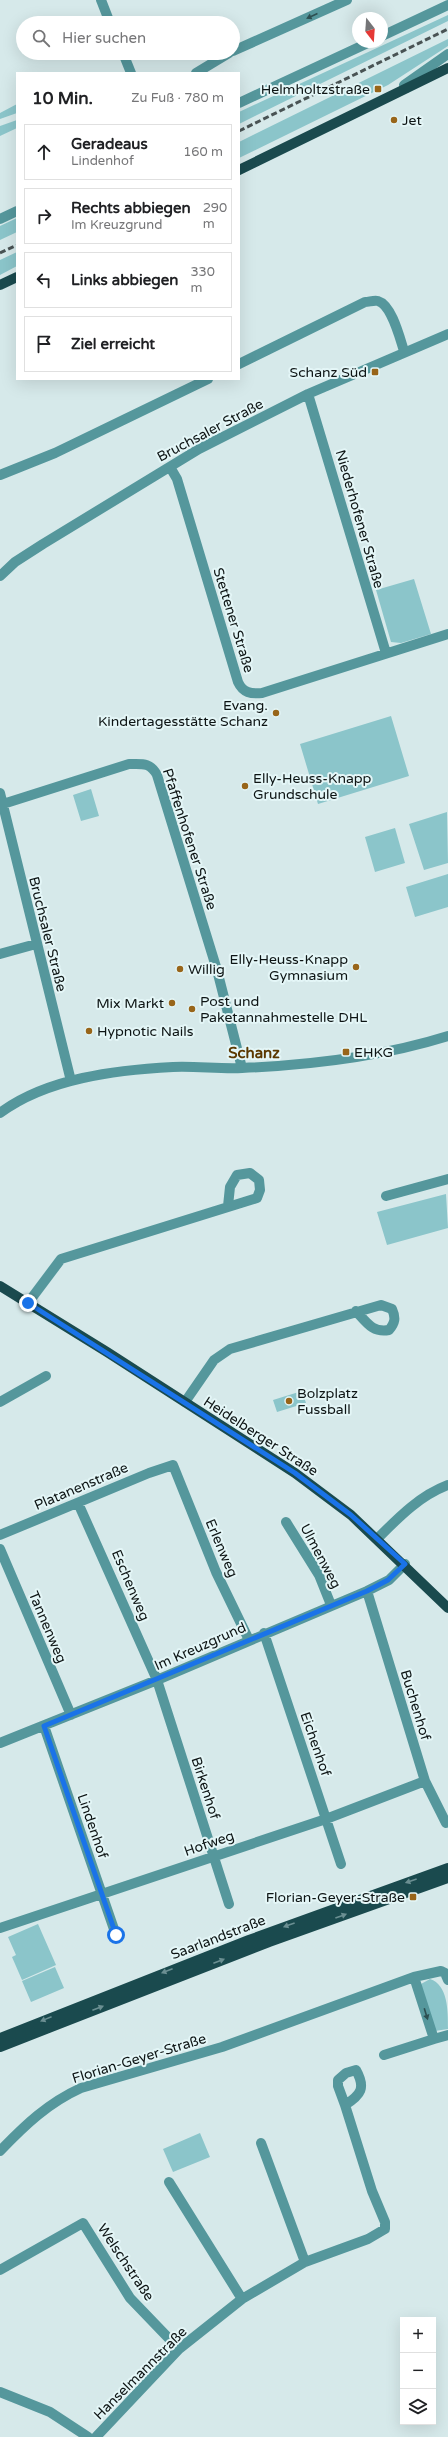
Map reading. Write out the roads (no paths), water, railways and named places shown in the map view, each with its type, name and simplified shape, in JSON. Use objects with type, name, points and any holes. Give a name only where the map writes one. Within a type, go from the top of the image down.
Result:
[{"type":"main road","points":[[240,170],[448,68]]},
{"type":"main road","points":[[0,285],[16,277]]},
{"type":"main road","name":"Heidelberger Straße","points":[[0,1286],[295,1473],[351,1515],[405,1564],[448,1608]]},
{"type":"main road","name":"Saarlandstraße","points":[[0,2038],[242,1942],[448,1868]]},
{"type":"main road","name":"Saarlandstraße","points":[[0,2046],[269,1942],[448,1878]]},
{"type":"street","points":[[101,0],[107,16]]},
{"type":"street","points":[[240,48],[347,0]]},
{"type":"street","points":[[388,33],[448,5]]},
{"type":"street","points":[[240,103],[357,48]]},
{"type":"street","points":[[406,88],[404,85],[448,54]]},
{"type":"street","points":[[126,60],[131,72]]},
{"type":"street","points":[[198,72],[218,60]]},
{"type":"street","points":[[0,219],[16,211]]},
{"type":"street","points":[[240,364],[365,302],[377,301],[385,306],[397,328],[404,351]]},
{"type":"street","name":"Bruchsaler Straße","points":[[0,576],[15,562],[199,449],[308,394],[404,351],[448,334]]},
{"type":"street","points":[[0,475],[55,453],[206,380]]},
{"type":"street","name":"Niederhofener Straße","points":[[308,394],[386,653]]},
{"type":"street","name":"Stettener Straße","points":[[170,467],[177,479],[241,688],[254,694],[262,693],[448,634]]},
{"type":"street","name":"Pfaffenhofener Straße","points":[[3,804],[129,764],[146,764],[153,767],[157,775],[223,992],[242,1068]]},
{"type":"street","name":"Bruchsaler Straße","points":[[0,793],[71,1081]]},
{"type":"street","points":[[0,954],[36,944]]},
{"type":"street","points":[[0,1113],[25,1099],[71,1081],[122,1072],[173,1067],[242,1068],[335,1061],[403,1048],[448,1036]]},
{"type":"street","points":[[386,1196],[448,1179]]},
{"type":"street","points":[[28,1303],[61,1259],[228,1206]]},
{"type":"street","name":"Heidelberger Straße","points":[[185,1402],[214,1360],[230,1349],[356,1311]]},
{"type":"street","points":[[0,1402],[46,1376]]},
{"type":"street","name":"Platanenstraße","points":[[0,1535],[149,1473],[173,1465]]},
{"type":"street","name":"Erlenweg","points":[[173,1465],[216,1572],[249,1640]]},
{"type":"street","points":[[377,1539],[410,1507],[448,1486]]},
{"type":"street","name":"Eschenweg","points":[[78,1502],[157,1680]]},
{"type":"street","name":"Ulmenweg","points":[[286,1522],[319,1575],[331,1605]]},
{"type":"street","name":"Tannenweg","points":[[0,1549],[71,1715]]},
{"type":"street","name":"Im Kreuzgrund","points":[[0,1743],[157,1680],[264,1633],[367,1591],[388,1580],[405,1564]]},
{"type":"street","name":"Buchenhof","points":[[367,1591],[425,1781],[446,1823]]},
{"type":"street","name":"Eichenhof","points":[[264,1633],[341,1864]]},
{"type":"street","name":"Birkenhof","points":[[157,1680],[229,1904]]},
{"type":"street","name":"Lindenhof","points":[[44,1726],[116,1935]]},
{"type":"street","name":"Hofweg","points":[[0,1928],[326,1819],[425,1781]]},
{"type":"street","name":"Florian-Geyer-Straße","points":[[0,2151],[38,2114],[59,2098],[74,2092],[222,2047],[414,1977],[441,1971],[445,1973],[448,1980]]},
{"type":"street","points":[[414,1977],[434,2039]]},
{"type":"street","points":[[384,2054],[448,2035]]},
{"type":"street","name":"Hanselmannstraße","points":[[96,2437],[179,2349],[242,2299],[305,2262],[368,2239],[385,2229],[385,2222],[372,2191],[345,2105]]},
{"type":"street","points":[[261,2143],[305,2262]]},
{"type":"street","points":[[169,2182],[242,2299]]},
{"type":"street","name":"Welschstraße","points":[[0,2270],[82,2223],[130,2298],[179,2349]]},
{"type":"street","points":[[0,2392],[50,2412],[88,2437]]},
{"type":"railway","points":[[240,131],[448,29]]},
{"type":"railway","points":[[0,253],[16,245]]},
{"type":"place","name":"Helmholtzstraße","points":[[378,89]]},
{"type":"place","name":"Jet","points":[[394,120]]},
{"type":"place","name":"Schanz Süd","points":[[375,372]]},
{"type":"place","name":"Evang. Kindertagesstätte Schanz","points":[[276,713]]},
{"type":"place","name":"Elly-Heuss-Knapp Grundschule","points":[[245,786]]},
{"type":"place","name":"Elly-Heuss-Knapp Gymnasium","points":[[356,967]]},
{"type":"place","name":"Willig","points":[[180,969]]},
{"type":"place","name":"Mix Markt","points":[[172,1003]]},
{"type":"place","name":"Post und Paketannahmestelle DHL","points":[[192,1009]]},
{"type":"place","name":"Hypnotic Nails","points":[[89,1031]]},
{"type":"place","name":"EHKG","points":[[346,1052]]},
{"type":"place","name":"Bolzplatz Fussball","points":[[289,1401]]},
{"type":"place","name":"Florian-Geyer-Straße","points":[[413,1897]]},
{"type":"district","name":"Schanz","points":[[254,1053]]}]
